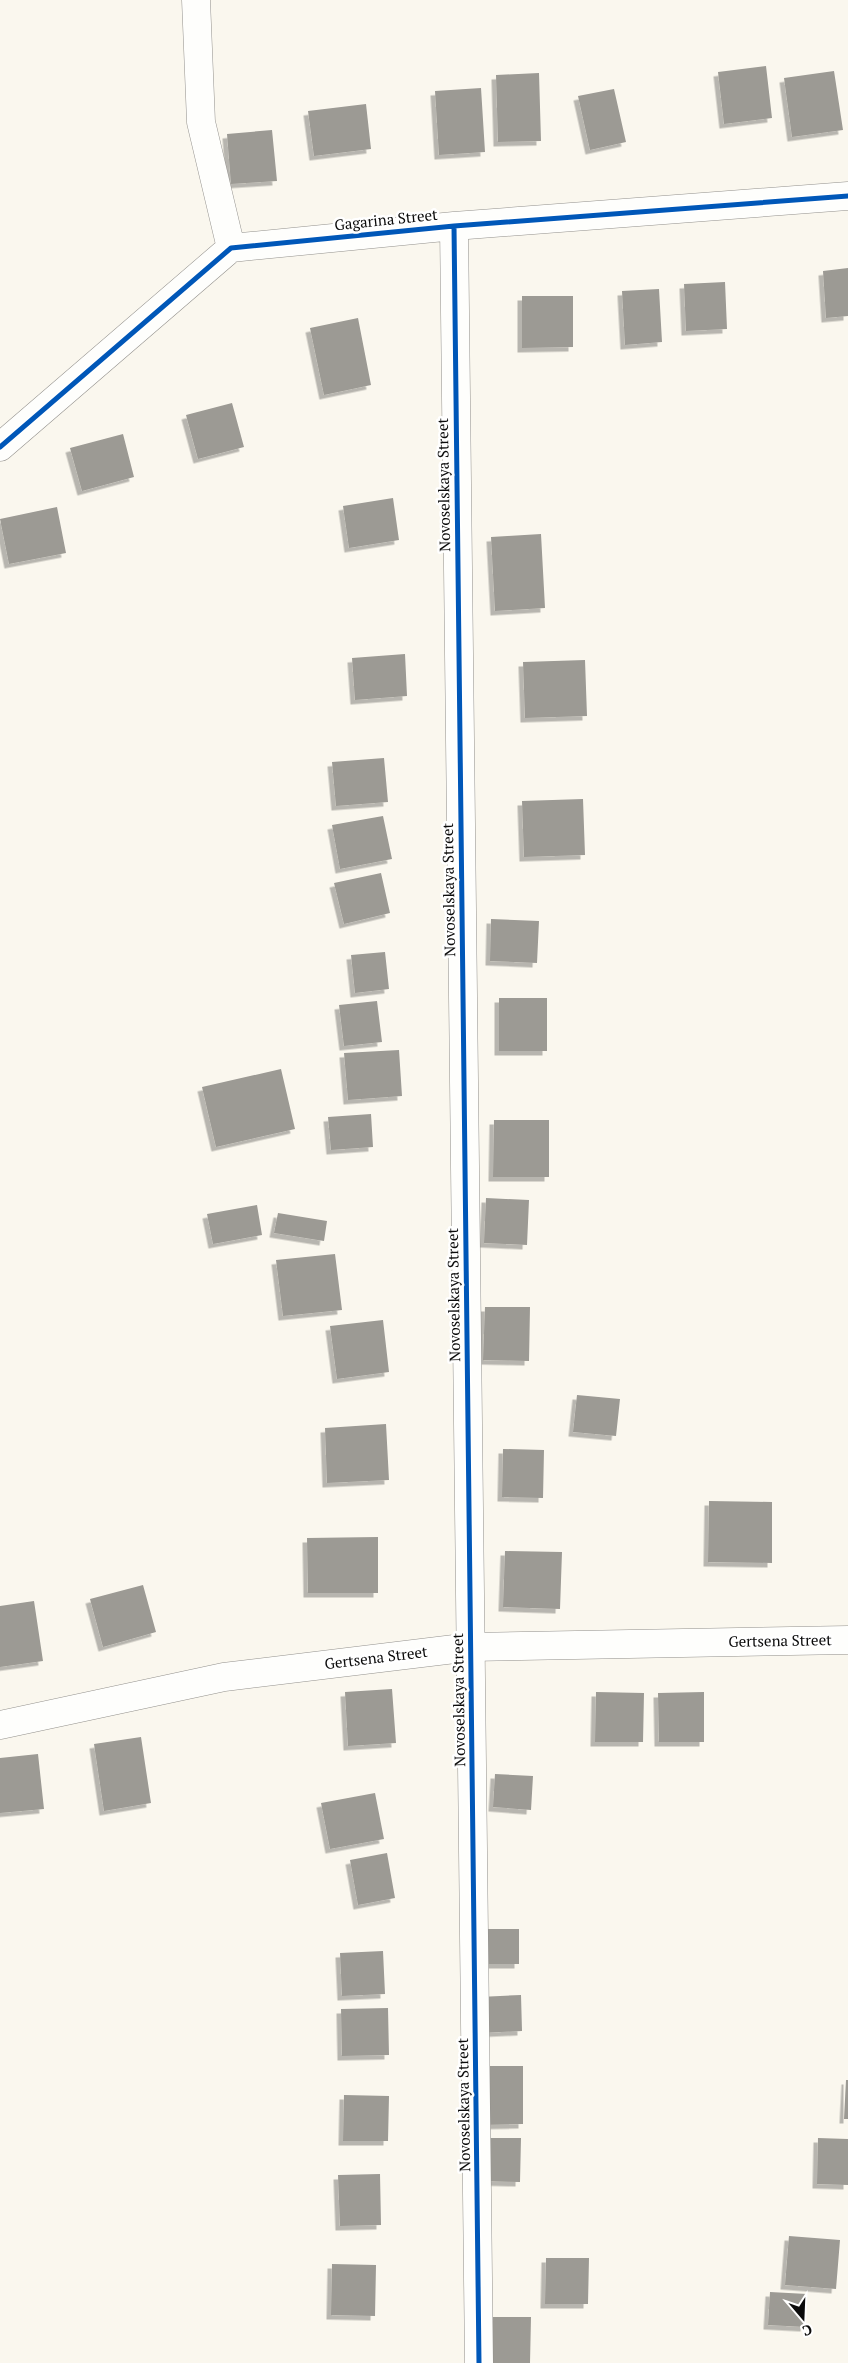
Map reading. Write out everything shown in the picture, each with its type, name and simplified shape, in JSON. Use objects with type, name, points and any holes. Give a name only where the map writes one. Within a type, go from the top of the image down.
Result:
[{"type":"street","points":[[0,447],[231,248],[200,122],[196,0]]},
{"type":"street","name":"Gagarina Street","points":[[231,248],[454,226],[848,196]]},
{"type":"street","name":"Novoselskaya Street","points":[[454,226],[479,2363]]},
{"type":"street","name":"Gertsena Street","points":[[0,1726],[224,1677],[471,1647],[848,1640]]},
{"type":"building","points":[[766,66],[772,118],[724,124],[718,72]]},
{"type":"building","points":[[834,71],[843,130],[792,137],[784,78]]},
{"type":"building","points":[[539,73],[541,141],[498,142],[496,75]]},
{"type":"building","points":[[481,88],[485,152],[439,155],[435,91]]},
{"type":"building","points":[[614,89],[626,142],[590,150],[578,96]]},
{"type":"building","points":[[366,104],[371,149],[314,156],[308,111]]},
{"type":"building","points":[[272,130],[277,181],[231,184],[227,134]]},
{"type":"building","points":[[848,268],[848,316],[826,318],[823,271]]},
{"type":"building","points":[[725,282],[727,329],[686,331],[684,284]]},
{"type":"building","points":[[659,289],[662,342],[625,345],[622,291]]},
{"type":"building","points":[[522,296],[573,296],[573,347],[522,348]]},
{"type":"building","points":[[358,318],[371,385],[324,395],[310,328]]},
{"type":"building","points":[[232,403],[244,447],[198,459],[186,415]]},
{"type":"building","points":[[123,434],[134,477],[82,491],[70,448]]},
{"type":"building","points":[[393,498],[399,540],[349,548],[343,506]]},
{"type":"building","points":[[57,507],[66,553],[9,564],[0,519]]},
{"type":"building","points":[[541,534],[545,608],[495,611],[491,537]]},
{"type":"building","points":[[405,654],[407,696],[355,700],[352,658]]},
{"type":"building","points":[[585,660],[587,716],[525,718],[523,662]]},
{"type":"building","points":[[384,758],[388,802],[336,806],[332,762]]},
{"type":"building","points":[[583,799],[585,855],[524,857],[522,801]]},
{"type":"building","points":[[383,816],[392,859],[340,869],[332,825]]},
{"type":"building","points":[[381,873],[390,913],[344,924],[334,883]]},
{"type":"building","points":[[491,919],[539,921],[537,963],[490,961]]},
{"type":"building","points":[[385,952],[389,989],[355,993],[351,955]]},
{"type":"building","points":[[499,998],[547,998],[547,1051],[499,1051]]},
{"type":"building","points":[[377,1001],[382,1042],[344,1046],[339,1005]]},
{"type":"building","points":[[399,1050],[402,1096],[348,1100],[344,1053]]},
{"type":"building","points":[[281,1069],[295,1129],[216,1147],[202,1087]]},
{"type":"building","points":[[371,1114],[373,1147],[331,1150],[328,1117]]},
{"type":"building","points":[[494,1120],[549,1120],[549,1177],[493,1177]]},
{"type":"building","points":[[486,1198],[529,1200],[527,1245],[484,1243]]},
{"type":"building","points":[[257,1205],[262,1235],[213,1244],[207,1214]]},
{"type":"building","points":[[278,1213],[327,1221],[324,1241],[274,1233]]},
{"type":"building","points":[[335,1254],[342,1310],[283,1316],[276,1260]]},
{"type":"building","points":[[485,1307],[530,1307],[529,1361],[483,1360]]},
{"type":"building","points":[[383,1320],[389,1372],[337,1379],[330,1326]]},
{"type":"building","points":[[577,1395],[620,1399],[616,1436],[573,1432]]},
{"type":"building","points":[[386,1424],[389,1480],[327,1483],[325,1428]]},
{"type":"building","points":[[503,1449],[544,1450],[543,1498],[502,1497]]},
{"type":"building","points":[[709,1501],[772,1502],[772,1563],[708,1562]]},
{"type":"building","points":[[378,1537],[378,1593],[308,1593],[307,1538]]},
{"type":"building","points":[[505,1551],[562,1552],[560,1609],[503,1607]]},
{"type":"building","points":[[143,1585],[156,1632],[103,1647],[90,1599]]},
{"type":"building","points":[[34,1601],[43,1661],[0,1667],[0,1606]]},
{"type":"building","points":[[392,1689],[396,1743],[348,1746],[345,1692]]},
{"type":"building","points":[[596,1692],[644,1693],[643,1742],[595,1742]]},
{"type":"building","points":[[704,1692],[704,1742],[659,1742],[658,1693]]},
{"type":"building","points":[[141,1737],[151,1803],[104,1811],[94,1744]]},
{"type":"building","points":[[38,1754],[44,1809],[0,1813],[0,1758]]},
{"type":"building","points":[[495,1774],[533,1776],[531,1810],[493,1807]]},
{"type":"building","points":[[375,1793],[384,1839],[330,1849],[321,1803]]},
{"type":"building","points":[[387,1853],[395,1898],[358,1905],[350,1860]]},
{"type":"building","points":[[478,1929],[519,1929],[519,1964],[477,1964]]},
{"type":"building","points":[[383,1951],[385,1994],[342,1996],[340,1953]]},
{"type":"building","points":[[521,1995],[522,2031],[480,2033],[479,1997]]},
{"type":"building","points":[[388,2008],[389,2055],[342,2056],[341,2009]]},
{"type":"building","points":[[480,2066],[523,2066],[523,2124],[480,2125]]},
{"type":"building","points":[[846,2080],[848,2080],[848,2119],[844,2119]]},
{"type":"building","points":[[344,2095],[389,2096],[388,2141],[343,2141]]},
{"type":"building","points":[[482,2138],[521,2138],[520,2182],[481,2181]]},
{"type":"building","points":[[818,2138],[848,2139],[848,2185],[817,2184]]},
{"type":"building","points":[[380,2174],[381,2225],[340,2226],[338,2175]]},
{"type":"building","points":[[789,2236],[840,2240],[836,2289],[785,2285]]},
{"type":"building","points":[[546,2258],[589,2258],[588,2304],[545,2304]]},
{"type":"building","points":[[332,2264],[376,2265],[375,2316],[331,2315]]},
{"type":"building","points":[[770,2292],[807,2294],[805,2327],[768,2325]]},
{"type":"building","points":[[485,2317],[531,2317],[530,2363],[485,2363]]},
{"type":"cycle path","points":[[0,447],[231,248],[454,226],[848,196]]},
{"type":"cycle path","points":[[454,226],[479,2363]]}]
